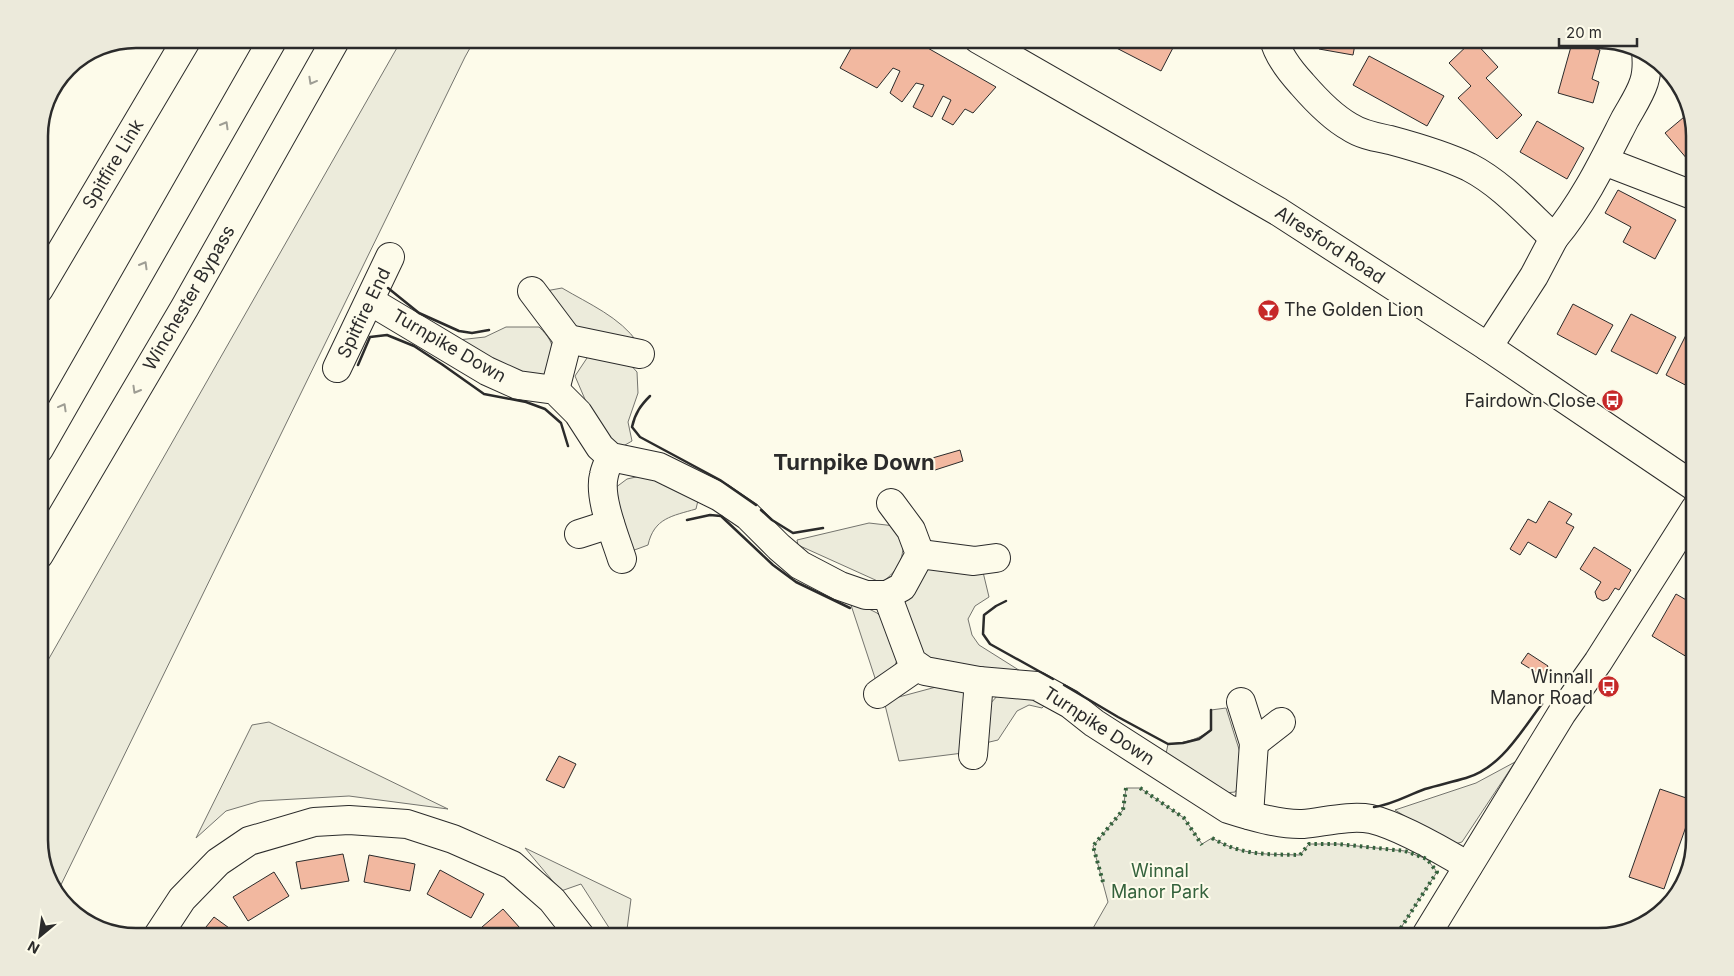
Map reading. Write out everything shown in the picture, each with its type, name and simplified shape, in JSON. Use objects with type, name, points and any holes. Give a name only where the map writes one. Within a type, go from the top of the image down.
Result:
[{"type":"main road","name":"Spitfire Link","points":[[48,274],[182,48]]},
{"type":"main road","points":[[48,433],[268,48]]},
{"type":"main road","name":"Winchester Bypass","points":[[48,540],[185,307],[331,48]]},
{"type":"main road","name":"Alresford Road","points":[[994,48],[1279,212],[1488,347],[1686,481]]},
{"type":"main road","points":[[1278,48],[1281,56],[1308,92],[1349,127],[1367,135],[1445,157],[1470,168],[1500,188],[1554,238]]},
{"type":"main road","points":[[1488,347],[1534,276],[1554,238],[1569,220],[1604,161],[1644,82],[1647,62]]},
{"type":"main road","points":[[1604,161],[1686,193]]},
{"type":"main road","name":"Spitfire End","points":[[337,368],[390,257]]},
{"type":"main road","points":[[532,291],[568,339],[640,354]]},
{"type":"main road","name":"Turnpike Down","points":[[370,301],[487,371],[518,385],[555,390]]},
{"type":"main road","points":[[568,339],[555,390],[578,413],[600,448],[611,457],[659,466],[720,497],[748,516],[779,547],[800,564],[840,586],[866,595],[887,595],[902,587],[920,554],[911,530],[891,503]]},
{"type":"main road","points":[[611,457],[603,476],[603,491],[610,524],[622,559]]},
{"type":"main road","points":[[1430,928],[1562,713],[1598,662],[1686,523]]},
{"type":"main road","points":[[578,534],[610,524]]},
{"type":"main road","points":[[920,554],[974,561],[996,558]]},
{"type":"main road","points":[[878,694],[917,667],[912,662],[887,595]]},
{"type":"main road","name":"Turnpike Down","points":[[917,667],[925,671],[979,681],[1037,686],[1051,693],[1228,809],[1249,816],[1301,824],[1335,819],[1370,819],[1392,826],[1468,866]]},
{"type":"main road","points":[[973,755],[979,681]]},
{"type":"main road","points":[[1241,702],[1254,743],[1249,816]]},
{"type":"main road","points":[[1254,743],[1281,722]]},
{"type":"main road","points":[[163,928],[182,899],[218,862],[249,841],[314,822],[348,820],[407,824],[453,839],[512,865],[552,900],[574,928]]},
{"type":"green space","points":[[397,48],[470,48],[60,886],[52,869],[48,846],[48,660]]},
{"type":"green space","points":[[562,288],[613,318],[638,343],[593,335],[559,318],[540,292]]},
{"type":"green space","points":[[506,327],[539,327],[550,340],[553,352],[552,358],[541,379],[518,380],[458,340],[485,337]]},
{"type":"green space","points":[[589,355],[628,362],[637,372],[638,393],[628,422],[632,441],[618,449],[587,404],[575,376]]},
{"type":"green space","points":[[645,475],[699,496],[696,509],[665,520],[655,529],[648,545],[629,552],[615,488],[627,479]]},
{"type":"green space","points":[[869,523],[895,526],[904,539],[899,564],[893,573],[882,583],[798,545],[797,540]]},
{"type":"green space","points":[[931,560],[983,572],[989,597],[975,606],[968,619],[972,635],[979,645],[1033,679],[926,663],[903,602]]},
{"type":"green space","points":[[849,599],[877,613],[888,624],[898,657],[891,677],[877,684]]},
{"type":"green space","points":[[956,686],[969,694],[963,753],[899,761],[884,701],[936,687]]},
{"type":"green space","points":[[999,694],[1029,697],[1046,704],[1042,708],[1029,705],[1017,711],[998,740],[981,744],[989,705]]},
{"type":"green space","points":[[1226,708],[1243,762],[1243,780],[1235,792],[1225,793],[1165,759],[1168,744],[1191,740],[1211,730],[1211,710]]},
{"type":"green space","points":[[269,722],[448,809],[349,796],[260,801],[226,811],[196,838],[252,725]]},
{"type":"green space","points":[[1515,762],[1462,842],[1451,845],[1395,810],[1476,783]]},
{"type":"green space","name":"Winnal Manor Park","points":[[1126,788],[1140,788],[1184,818],[1202,844],[1212,838],[1234,848],[1255,853],[1300,855],[1309,844],[1338,844],[1405,851],[1427,859],[1437,872],[1401,928],[1093,928],[1108,902],[1093,846],[1123,810]]},
{"type":"green space","points":[[525,848],[631,899],[627,928],[609,928],[581,884],[561,891]]},
{"type":"building","points":[[851,48],[928,48],[996,87],[973,113],[965,109],[953,125],[942,119],[951,100],[943,96],[932,117],[913,107],[924,85],[916,83],[902,102],[890,93],[900,71],[893,68],[877,88],[840,68]]},
{"type":"building","points":[[1116,48],[1173,48],[1161,71]]},
{"type":"building","points":[[1319,48],[1354,48],[1353,55]]},
{"type":"building","points":[[1465,48],[1480,48],[1498,67],[1486,78],[1522,115],[1497,139],[1458,98],[1471,86],[1449,63]]},
{"type":"building","points":[[1571,48],[1600,50],[1592,79],[1599,82],[1593,103],[1558,93]]},
{"type":"building","points":[[1369,56],[1444,96],[1427,126],[1353,85]]},
{"type":"building","points":[[1684,117],[1686,158],[1665,133]]},
{"type":"building","points":[[1537,121],[1584,148],[1567,179],[1520,152]]},
{"type":"building","points":[[1618,190],[1676,220],[1655,259],[1623,242],[1631,227],[1605,213]]},
{"type":"building","points":[[1573,304],[1613,325],[1596,355],[1557,334]]},
{"type":"building","points":[[1631,314],[1676,337],[1657,374],[1611,351]]},
{"type":"building","points":[[1686,335],[1686,385],[1666,375]]},
{"type":"building","points":[[960,450],[963,461],[932,471],[929,459]]},
{"type":"building","points":[[1549,501],[1572,514],[1566,523],[1574,527],[1556,558],[1528,542],[1520,555],[1510,549],[1528,519],[1536,523]]},
{"type":"building","points":[[1594,547],[1631,570],[1619,590],[1615,588],[1608,599],[1603,601],[1597,598],[1595,592],[1601,582],[1580,569]]},
{"type":"building","points":[[1676,594],[1686,600],[1686,656],[1652,636]]},
{"type":"building","points":[[1528,653],[1548,666],[1542,676],[1521,663]]},
{"type":"building","points":[[559,756],[576,764],[564,788],[546,780]]},
{"type":"building","points":[[1660,789],[1686,798],[1686,827],[1664,889],[1629,877]]},
{"type":"building","points":[[343,854],[349,881],[301,889],[296,862]]},
{"type":"building","points":[[369,855],[415,864],[410,891],[364,882]]},
{"type":"building","points":[[440,870],[484,894],[471,918],[427,894]]},
{"type":"building","points":[[274,872],[289,896],[248,921],[233,897]]},
{"type":"building","points":[[503,909],[520,928],[483,928]]},
{"type":"building","points":[[214,917],[229,928],[205,928]]},
{"type":"hedge","points":[[1103,882],[1093,846],[1123,810],[1126,788]]},
{"type":"hedge","points":[[1140,788],[1184,818],[1202,845]]},
{"type":"hedge","points":[[1212,838],[1234,848],[1265,854],[1300,855],[1309,844],[1338,844],[1405,851],[1427,859],[1437,872],[1401,928]]},
{"type":"wall","points":[[388,288],[419,313],[459,331],[472,333],[489,330]]},
{"type":"wall","points":[[358,365],[370,337],[387,335],[414,346],[484,394],[526,402],[545,409],[561,423],[568,446]]},
{"type":"wall","points":[[650,396],[639,410],[632,427],[640,437],[720,480],[756,505]]},
{"type":"wall","points":[[761,510],[772,520],[793,533],[823,528]]},
{"type":"wall","points":[[687,520],[710,515],[721,516],[773,565],[796,582],[850,608]]},
{"type":"wall","points":[[1006,601],[984,615],[983,634],[990,644],[1053,679]]},
{"type":"wall","points":[[1064,685],[1168,744],[1199,739],[1211,730],[1211,710]]},
{"type":"wall","points":[[1374,807],[1400,800],[1425,789],[1466,778],[1490,766],[1518,737],[1542,704]]},
{"type":"place","name":"The Golden Lion","points":[[1268,310]]},
{"type":"place","name":"Fairdown Close","points":[[1612,401]]},
{"type":"place","name":"Winnall Manor Road","points":[[1609,687]]},
{"type":"district","name":"Turnpike Down","points":[[854,462]]}]
